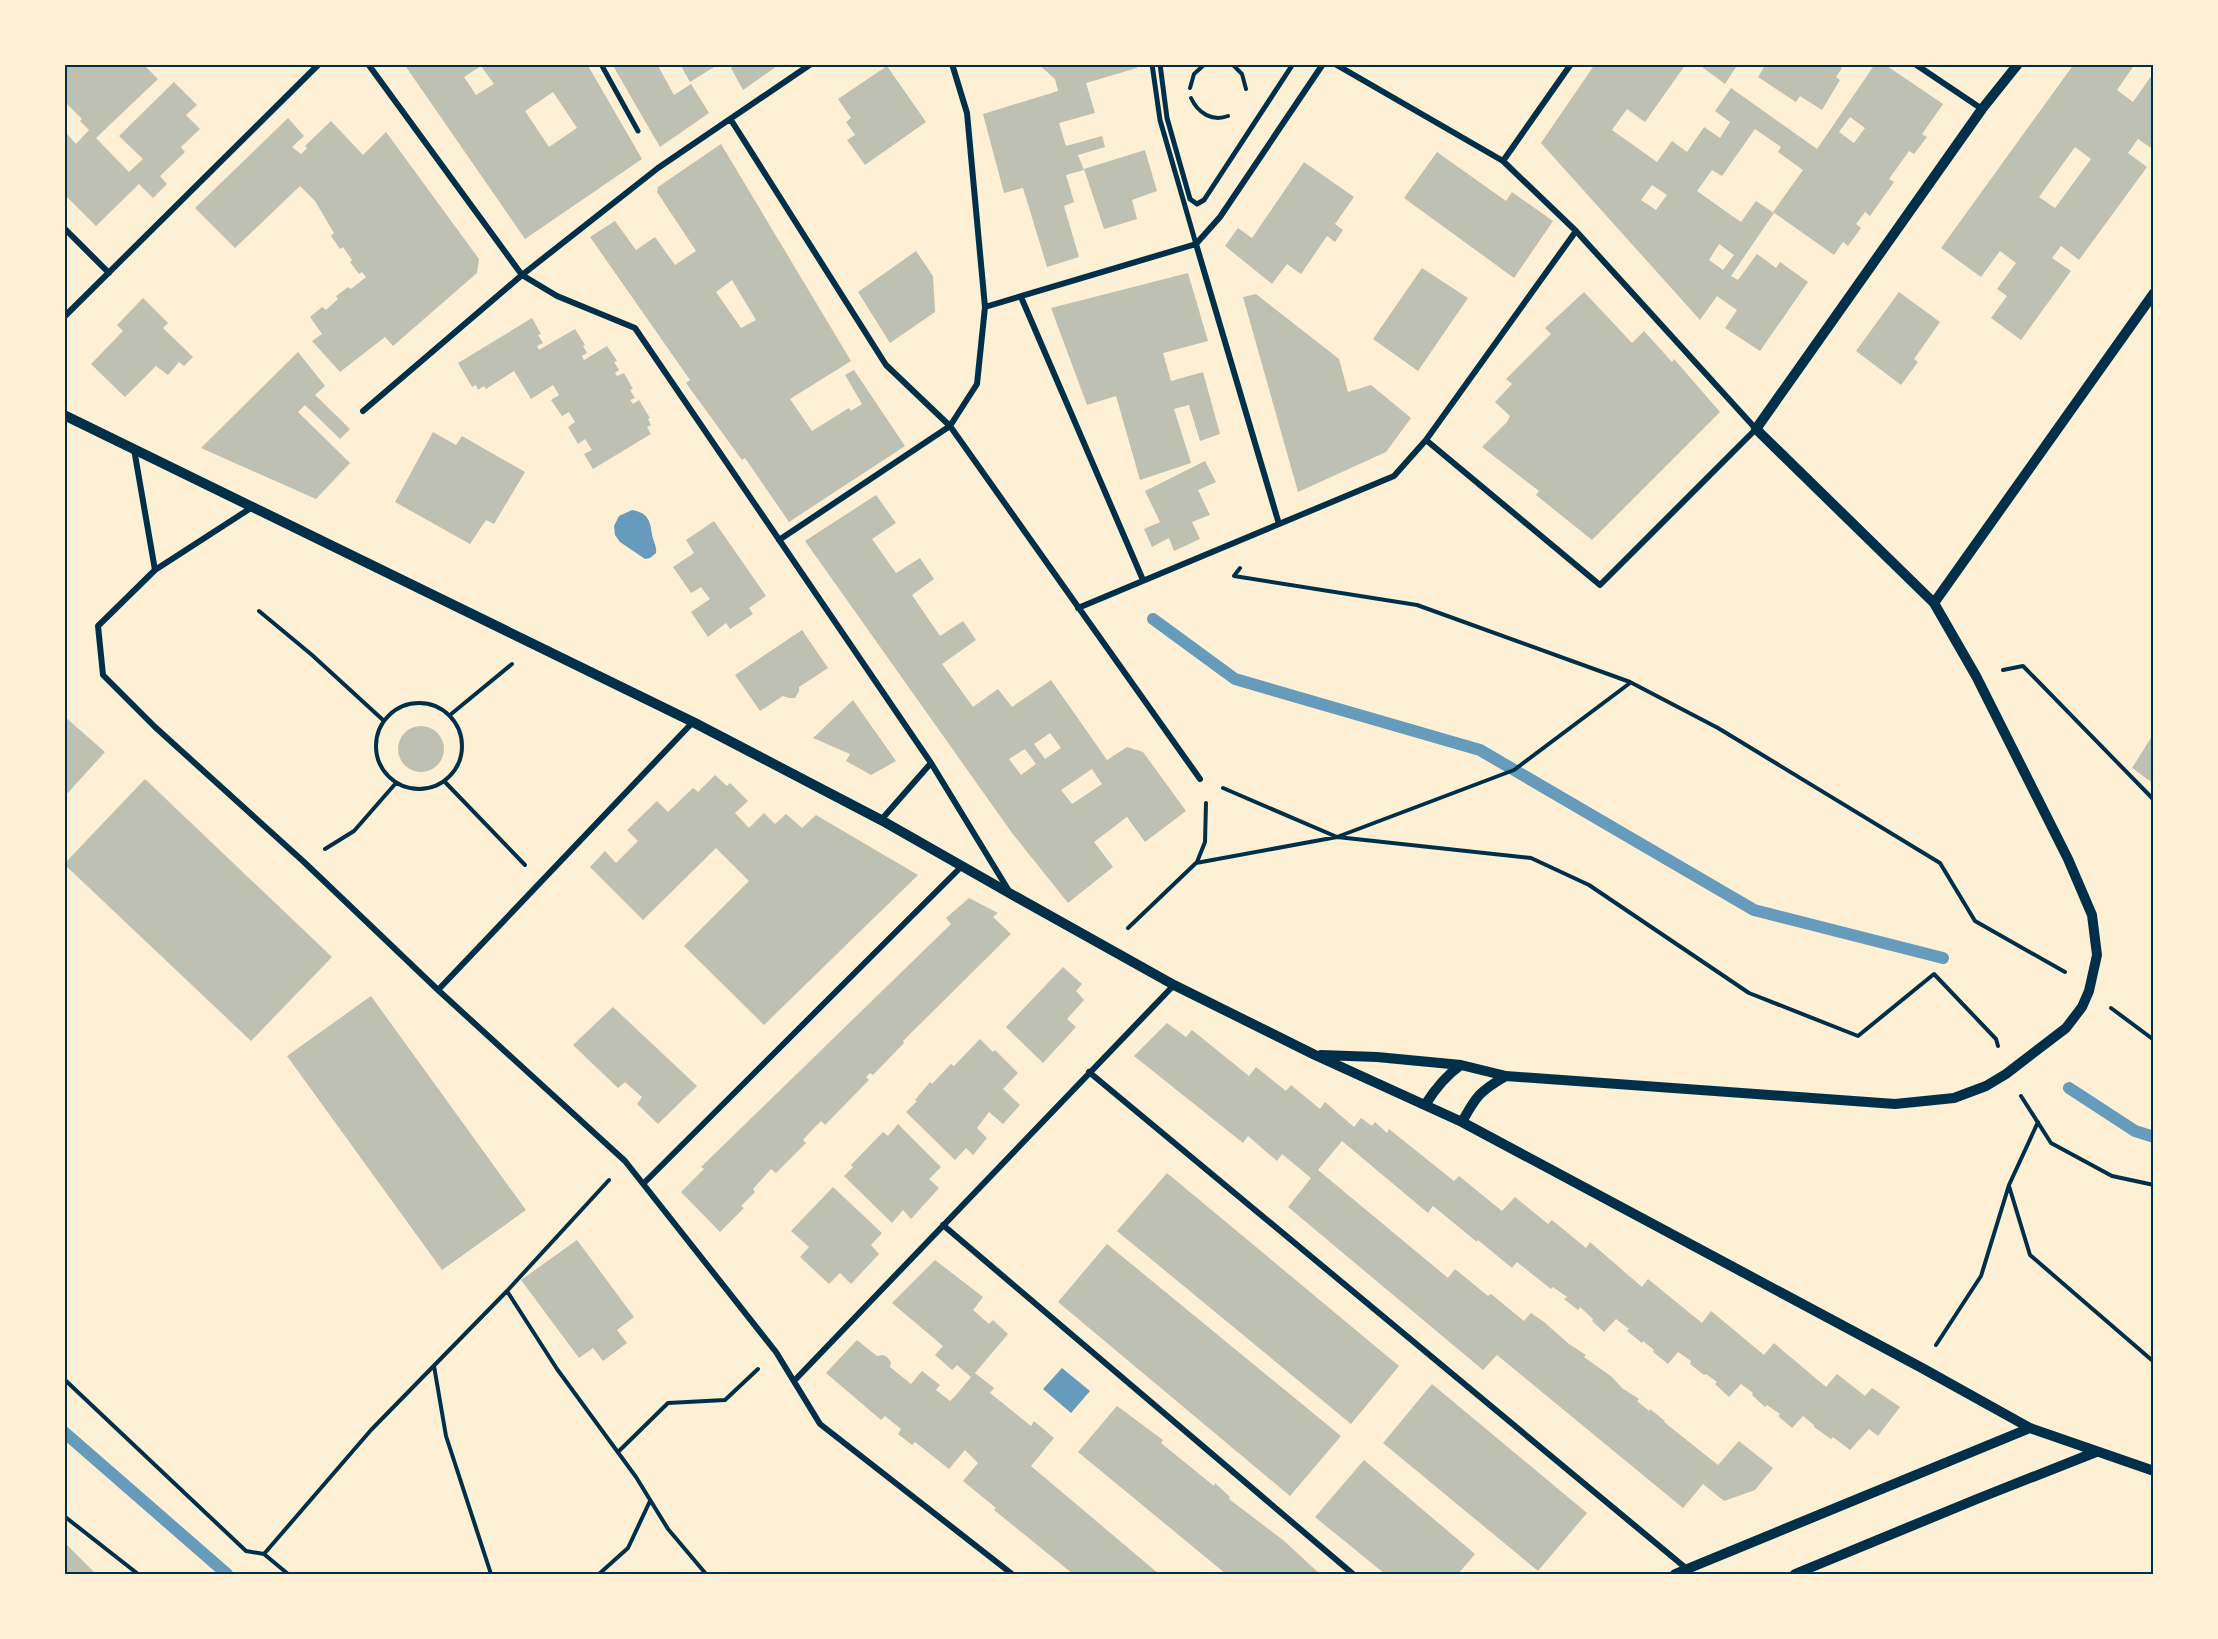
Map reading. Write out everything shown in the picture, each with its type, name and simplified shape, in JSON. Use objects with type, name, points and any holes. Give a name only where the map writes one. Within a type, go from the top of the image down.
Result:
[{"type":"street","points":[[64,317],[319,64]]},
{"type":"street","points":[[368,64],[522,275],[557,296],[635,328],[931,763],[1011,894]]},
{"type":"street","points":[[601,64],[638,131]]},
{"type":"street","points":[[363,411],[522,275],[658,168],[811,64]]},
{"type":"street","points":[[779,540],[950,426],[977,384],[985,307],[967,113],[952,64]]},
{"type":"street","points":[[1152,64],[1160,120],[1279,524]]},
{"type":"street","points":[[1160,64],[1167,118],[1190,199],[1197,204],[1204,200],[1293,64]]},
{"type":"street","points":[[985,307],[1197,244],[1220,217],[1323,64]]},
{"type":"street","points":[[1315,1055],[1377,1057],[1461,1065],[1506,1076],[1895,1104],[1954,1098],[1986,1086],[2006,1074],[2066,1028],[2090,992],[2097,955],[2092,915],[2068,859],[1976,676],[1934,603],[1756,429],[1576,231],[1503,161],[1335,64]]},
{"type":"street","points":[[1503,161],[1571,64]]},
{"type":"street","points":[[1915,64],[1982,109]]},
{"type":"street","points":[[1426,440],[1600,585],[1756,429],[1982,109],[2018,64]]},
{"type":"street","points":[[731,120],[886,365],[950,426],[1200,779]]},
{"type":"street","points":[[64,228],[109,273]]},
{"type":"street","points":[[1078,608],[1394,476],[1426,440],[1576,231]]},
{"type":"street","points":[[1934,603],[2154,293]]},
{"type":"street","points":[[1021,297],[1143,580]]},
{"type":"street","points":[[64,415],[693,722],[881,820],[1174,984],[1315,1055],[1462,1122],[2030,1428],[2154,1471]]},
{"type":"street","points":[[134,448],[155,570]]},
{"type":"street","points":[[254,506],[155,570],[98,626],[103,675],[155,727],[304,862],[438,990],[626,1161],[776,1352],[820,1424],[1012,1575]]},
{"type":"street","points":[[438,990],[693,722]]},
{"type":"street","points":[[881,820],[931,763]]},
{"type":"street","points":[[644,1183],[962,866]]},
{"type":"street","points":[[794,1381],[1174,984]]},
{"type":"street","points":[[1425,1105],[1447,1075],[1461,1065]]},
{"type":"street","points":[[1089,1072],[1688,1569]]},
{"type":"street","points":[[1462,1122],[1484,1088],[1506,1076]]},
{"type":"street","points":[[943,1225],[1353,1575]]},
{"type":"street","points":[[1675,1575],[2030,1428]]},
{"type":"street","points":[[1794,1575],[2096,1452]]},
{"type":"path","points":[[1205,64],[1194,74],[1190,83],[1192,101],[1205,115],[1223,118],[1232,114]]},
{"type":"path","points":[[1232,64],[1242,74],[1246,82],[1246,92]]},
{"type":"path","points":[[1241,567],[1234,576],[1417,605],[1630,682],[1718,728],[1940,863],[1975,921],[2061,968],[2154,1040]]},
{"type":"path","points":[[259,611],[312,655],[383,720]]},
{"type":"path","points":[[450,715],[512,664],[529,642]]},
{"type":"path","points":[[2023,666],[2154,800]]},
{"type":"path","points":[[1197,863],[1337,837],[1514,770],[1630,682]]},
{"type":"path","points":[[422,702],[437,706],[450,715],[458,727],[462,749],[454,770],[444,782],[433,787],[408,788],[396,783],[385,774],[378,761],[376,741],[383,720],[393,710],[407,704],[422,702]]},
{"type":"path","points":[[1200,779],[1337,837],[1531,858],[1589,885],[1749,993],[1858,1036],[1934,974],[1996,1039]]},
{"type":"path","points":[[1107,948],[1197,863],[1205,842],[1207,808],[1200,779]]},
{"type":"path","points":[[444,782],[529,869],[546,877]]},
{"type":"path","points":[[304,862],[354,831],[396,783]]},
{"type":"path","points":[[2006,1074],[2051,1143],[2112,1176],[2154,1185]]},
{"type":"path","points":[[1922,1368],[1981,1276],[2009,1185],[2038,1121]]},
{"type":"path","points":[[264,1554],[371,1430],[507,1291],[626,1161]]},
{"type":"path","points":[[2009,1185],[2030,1255],[2154,1362]]},
{"type":"path","points":[[507,1291],[557,1369],[618,1452],[668,1528],[706,1575]]},
{"type":"path","points":[[618,1452],[668,1403],[725,1400],[776,1352]]},
{"type":"path","points":[[434,1366],[446,1436],[491,1575]]},
{"type":"path","points":[[64,1379],[246,1551],[264,1554],[288,1575]]},
{"type":"path","points":[[599,1575],[628,1548],[650,1500]]},
{"type":"path","points":[[64,1516],[138,1575]]},
{"type":"water","points":[[632,510],[642,513],[649,521],[656,550],[650,558],[645,559],[620,542],[615,535],[614,526],[619,516]]},
{"type":"water","points":[[1062,1368],[1090,1391],[1071,1413],[1043,1389]]},
{"type":"building","points":[[64,64],[143,64],[158,79],[96,138],[129,172],[143,159],[119,136],[174,82],[197,105],[186,115],[200,129],[181,147],[185,152],[160,176],[167,184],[153,198],[139,184],[96,226],[64,194],[64,137],[67,134],[76,144],[89,130],[80,121],[82,119],[64,101]]},
{"type":"building","points":[[404,64],[587,64],[642,159],[525,239]],"holes":[[[481,66],[494,84],[476,95],[464,77]],[[553,92],[577,128],[549,147],[525,111]]]},
{"type":"building","points":[[612,64],[657,64],[674,95],[691,84],[709,113],[660,147]]},
{"type":"building","points":[[680,64],[719,64],[690,82]]},
{"type":"building","points":[[736,64],[780,64],[743,90],[731,68]]},
{"type":"building","points":[[1038,64],[1136,64],[1137,68],[1086,83],[1095,113],[1059,123],[1066,146],[1102,136],[1105,147],[1078,155],[1084,170],[1066,175],[1074,202],[1064,206],[1079,257],[1047,267],[1023,188],[1004,193],[983,114],[1058,91],[1055,79]]},
{"type":"building","points":[[1595,64],[1686,64],[1645,122],[1627,109],[1612,130],[1657,162],[1672,141],[1687,152],[1704,127],[1720,138],[1730,122],[1715,111],[1731,88],[1817,149],[1875,64],[1884,64],[1943,104],[1922,134],[1927,137],[1914,154],[1909,151],[1889,179],[1894,182],[1870,216],[1865,212],[1856,224],[1861,228],[1848,246],[1843,242],[1834,255],[1773,212],[1803,170],[1778,152],[1781,147],[1755,129],[1722,176],[1712,170],[1697,191],[1738,220],[1741,222],[1756,201],[1774,213],[1731,276],[1738,280],[1757,254],[1776,268],[1780,262],[1808,282],[1760,351],[1725,328],[1737,310],[1717,296],[1700,320],[1541,143]],"holes":[[[1850,117],[1865,128],[1854,143],[1839,132]],[[1652,185],[1667,195],[1656,210],[1641,200]],[[1719,244],[1734,255],[1723,270],[1709,260]]]},
{"type":"building","points":[[1698,64],[1738,64],[1725,84]]},
{"type":"building","points":[[1766,64],[1837,64],[1842,68],[1836,77],[1840,80],[1822,110],[1800,96],[1796,102],[1758,77]]},
{"type":"building","points":[[2074,64],[2135,64],[2117,90],[2133,102],[2154,72],[2154,150],[2138,139],[2128,153],[2147,167],[2079,260],[2061,246],[2052,258],[2071,271],[2021,340],[1991,318],[2007,296],[1997,289],[2016,263],[2000,251],[1981,277],[1941,248]],"holes":[[[2075,147],[2091,159],[2055,208],[2039,197]]]},
{"type":"building","points":[[887,66],[926,122],[865,165],[847,140],[855,135],[846,122],[851,118],[838,99]]},
{"type":"building","points":[[288,118],[304,136],[292,147],[301,154],[307,148],[305,146],[331,121],[363,155],[386,132],[479,259],[477,273],[393,346],[385,337],[340,372],[312,341],[322,334],[310,317],[322,307],[326,310],[338,299],[336,296],[348,287],[351,289],[366,277],[362,272],[359,274],[343,247],[340,249],[331,236],[334,233],[315,201],[300,186],[235,248],[195,208]]},
{"type":"building","points":[[721,144],[851,361],[790,399],[812,431],[849,408],[851,411],[862,404],[845,375],[854,370],[905,446],[789,522],[745,458],[742,460],[686,383],[690,380],[590,237],[615,221],[636,250],[655,237],[675,265],[696,251],[657,192],[658,187]],"holes":[[[732,280],[756,320],[741,328],[716,292]]]},
{"type":"building","points":[[1145,150],[1157,191],[1132,200],[1137,219],[1104,229],[1084,169]]},
{"type":"building","points":[[1437,152],[1506,201],[1512,192],[1553,221],[1514,278],[1404,198]]},
{"type":"building","points":[[1304,162],[1354,197],[1335,224],[1343,230],[1335,242],[1327,236],[1301,274],[1287,264],[1272,284],[1225,246],[1238,228],[1252,238]]},
{"type":"building","points":[[916,251],[933,276],[935,312],[890,343],[858,292]]},
{"type":"building","points":[[1422,268],[1468,298],[1418,371],[1373,339]]},
{"type":"building","points":[[1188,273],[1208,341],[1163,353],[1171,381],[1203,372],[1220,434],[1200,441],[1189,405],[1174,409],[1191,463],[1140,480],[1116,396],[1087,405],[1051,308]]},
{"type":"building","points":[[1584,292],[1632,343],[1644,331],[1672,362],[1674,359],[1720,412],[1592,540],[1536,495],[1539,491],[1482,447],[1510,416],[1495,402],[1512,384],[1506,379],[1551,334],[1545,328]]},
{"type":"building","points":[[1899,292],[1940,322],[1914,359],[1918,362],[1901,385],[1856,351]]},
{"type":"building","points":[[1256,294],[1339,359],[1348,392],[1371,385],[1411,418],[1386,452],[1298,492],[1243,297]]},
{"type":"building","points":[[143,298],[168,323],[163,328],[193,357],[184,366],[179,362],[168,375],[156,366],[125,397],[91,364],[123,331],[117,325]]},
{"type":"building","points":[[532,318],[543,343],[537,346],[539,350],[575,329],[585,345],[583,346],[587,353],[582,356],[584,360],[607,346],[617,361],[614,362],[619,370],[615,373],[617,376],[624,373],[633,389],[630,390],[635,398],[630,400],[633,404],[639,400],[650,418],[648,419],[651,425],[647,427],[651,434],[593,469],[584,454],[592,450],[585,439],[578,444],[568,427],[575,422],[569,412],[562,416],[551,400],[559,395],[553,385],[531,399],[514,371],[486,389],[484,386],[478,390],[476,385],[472,387],[458,363]]},
{"type":"building","points":[[298,352],[325,386],[315,395],[350,429],[340,439],[305,405],[298,412],[350,463],[316,499],[201,448]]},
{"type":"building","points":[[433,432],[456,445],[462,436],[525,472],[494,524],[486,520],[470,544],[395,502]]},
{"type":"building","points":[[1205,461],[1216,482],[1198,490],[1210,515],[1192,522],[1200,539],[1174,551],[1169,538],[1152,547],[1144,529],[1160,522],[1145,491]]},
{"type":"building","points":[[876,495],[896,523],[872,539],[896,573],[920,558],[934,579],[912,595],[940,636],[963,621],[976,640],[942,664],[973,707],[998,689],[1012,707],[1051,680],[1107,760],[1127,747],[1143,752],[1186,811],[1145,842],[1127,817],[1094,842],[1113,867],[1068,903],[1012,833],[805,541]],"holes":[[[1050,733],[1061,748],[1045,759],[1034,744]],[[1025,749],[1036,764],[1021,775],[1009,759]],[[1092,769],[1102,784],[1072,804],[1061,790]]]},
{"type":"building","points":[[714,521],[766,596],[749,608],[753,614],[730,629],[726,623],[708,637],[691,612],[710,599],[701,587],[691,593],[673,567],[694,553],[686,540]]},
{"type":"building","points":[[802,630],[828,668],[799,687],[795,698],[783,696],[760,711],[735,675]]},
{"type":"building","points":[[853,700],[896,761],[871,775],[846,761],[850,754],[813,738]]},
{"type":"building","points":[[64,716],[105,752],[64,797]]},
{"type":"building","points":[[421,726],[437,733],[444,749],[437,765],[421,772],[405,765],[398,749],[405,733]]},
{"type":"building","points":[[2154,733],[2154,784],[2132,768]]},
{"type":"building","points":[[715,775],[727,786],[730,783],[748,801],[735,813],[749,828],[764,813],[775,824],[786,814],[802,828],[816,815],[918,875],[764,1025],[684,946],[749,881],[716,848],[643,920],[590,867],[605,851],[616,863],[638,841],[627,830],[657,801],[668,812],[693,788],[698,792]]},
{"type":"building","points":[[145,779],[332,957],[251,1041],[64,864]]},
{"type":"building","points":[[969,898],[998,913],[993,917],[1011,934],[903,1041],[904,1043],[873,1075],[870,1073],[866,1077],[869,1080],[825,1125],[821,1121],[812,1130],[803,1140],[806,1143],[776,1173],[771,1169],[753,1189],[755,1192],[741,1206],[744,1208],[720,1232],[681,1192],[704,1169],[701,1167],[951,924],[946,918]]},
{"type":"building","points":[[1063,967],[1082,984],[1076,991],[1084,1000],[1067,1019],[1076,1027],[1043,1063],[1006,1027]]},
{"type":"building","points":[[371,996],[526,1210],[442,1270],[287,1056]]},
{"type":"building","points":[[613,1007],[697,1086],[658,1124],[637,1104],[642,1097],[625,1082],[618,1088],[573,1045]]},
{"type":"building","points":[[1167,1023],[1186,1037],[1192,1030],[1249,1076],[1256,1067],[1286,1091],[1291,1085],[1320,1109],[1325,1102],[1354,1127],[1361,1118],[1372,1126],[1375,1122],[1387,1133],[1389,1129],[1454,1181],[1459,1176],[1502,1211],[1515,1197],[1548,1224],[1552,1220],[1586,1248],[1590,1242],[1642,1287],[1648,1279],[1702,1323],[1711,1311],[1764,1355],[1774,1343],[1826,1387],[1837,1374],[1865,1396],[1872,1388],[1900,1407],[1878,1436],[1869,1429],[1850,1450],[1833,1437],[1831,1439],[1814,1427],[1803,1416],[1792,1428],[1778,1416],[1780,1414],[1767,1405],[1765,1407],[1752,1395],[1753,1393],[1741,1384],[1729,1397],[1715,1384],[1717,1382],[1706,1374],[1704,1375],[1690,1364],[1691,1361],[1678,1352],[1668,1364],[1643,1341],[1642,1343],[1627,1331],[1629,1329],[1616,1319],[1604,1332],[1580,1307],[1578,1310],[1564,1299],[1567,1297],[1553,1287],[1551,1289],[1517,1262],[1512,1268],[1433,1206],[1428,1213],[1342,1141],[1318,1170],[1448,1278],[1455,1269],[1524,1321],[1531,1313],[1544,1322],[1569,1344],[1586,1355],[1584,1357],[1612,1377],[1622,1388],[1639,1399],[1637,1401],[1649,1411],[1650,1409],[1718,1465],[1739,1441],[1773,1468],[1755,1490],[1724,1501],[1703,1484],[1683,1508],[1497,1355],[1483,1370],[1288,1207],[1311,1178],[1282,1154],[1277,1161],[1248,1136],[1243,1143],[1134,1056]]},
{"type":"building","points":[[980,1039],[993,1052],[995,1050],[1018,1073],[1003,1089],[1020,1105],[1003,1124],[989,1112],[977,1128],[987,1138],[973,1155],[966,1148],[955,1160],[906,1112],[930,1082],[932,1084],[951,1064],[954,1066]]},
{"type":"building","points":[[898,1124],[941,1167],[929,1179],[939,1188],[911,1219],[903,1210],[892,1223],[844,1176],[853,1167],[851,1165],[883,1132],[888,1136]]},
{"type":"building","points":[[1167,1173],[1399,1366],[1351,1424],[1117,1231]]},
{"type":"building","points":[[833,1187],[882,1233],[871,1245],[879,1254],[851,1284],[840,1273],[829,1284],[800,1257],[809,1247],[791,1231]]},
{"type":"building","points":[[577,1240],[634,1317],[617,1330],[627,1343],[603,1361],[593,1348],[579,1358],[521,1280]]},
{"type":"building","points":[[1107,1244],[1341,1436],[1290,1496],[1058,1302]]},
{"type":"building","points":[[935,1260],[983,1297],[973,1310],[989,1324],[993,1320],[1008,1334],[975,1373],[994,1388],[990,1393],[1031,1426],[1034,1421],[1054,1438],[1031,1466],[1159,1574],[1073,1574],[994,1510],[996,1508],[963,1481],[978,1463],[965,1450],[949,1469],[915,1442],[912,1445],[898,1434],[901,1429],[885,1416],[881,1420],[826,1373],[857,1340],[877,1356],[887,1357],[891,1362],[890,1367],[911,1384],[922,1371],[940,1385],[936,1390],[950,1401],[956,1395],[971,1377],[957,1365],[952,1370],[935,1355],[943,1346],[892,1303]]},
{"type":"building","points":[[1432,1384],[1587,1513],[1538,1571],[1383,1443]]},
{"type":"building","points":[[1117,1406],[1163,1440],[1161,1443],[1214,1486],[1215,1483],[1230,1497],[1229,1499],[1283,1540],[1320,1574],[1226,1574],[1078,1452]]},
{"type":"building","points":[[1364,1460],[1475,1554],[1458,1574],[1385,1574],[1315,1517]]},
{"type":"building","points":[[64,1542],[96,1574],[64,1574]]},
{"type":"waterway","points":[[1153,619],[1235,679],[1480,750],[1754,910],[1943,958]]},
{"type":"waterway","points":[[2069,1088],[2135,1131],[2154,1137]]},
{"type":"waterway","points":[[64,1432],[227,1574]]}]
